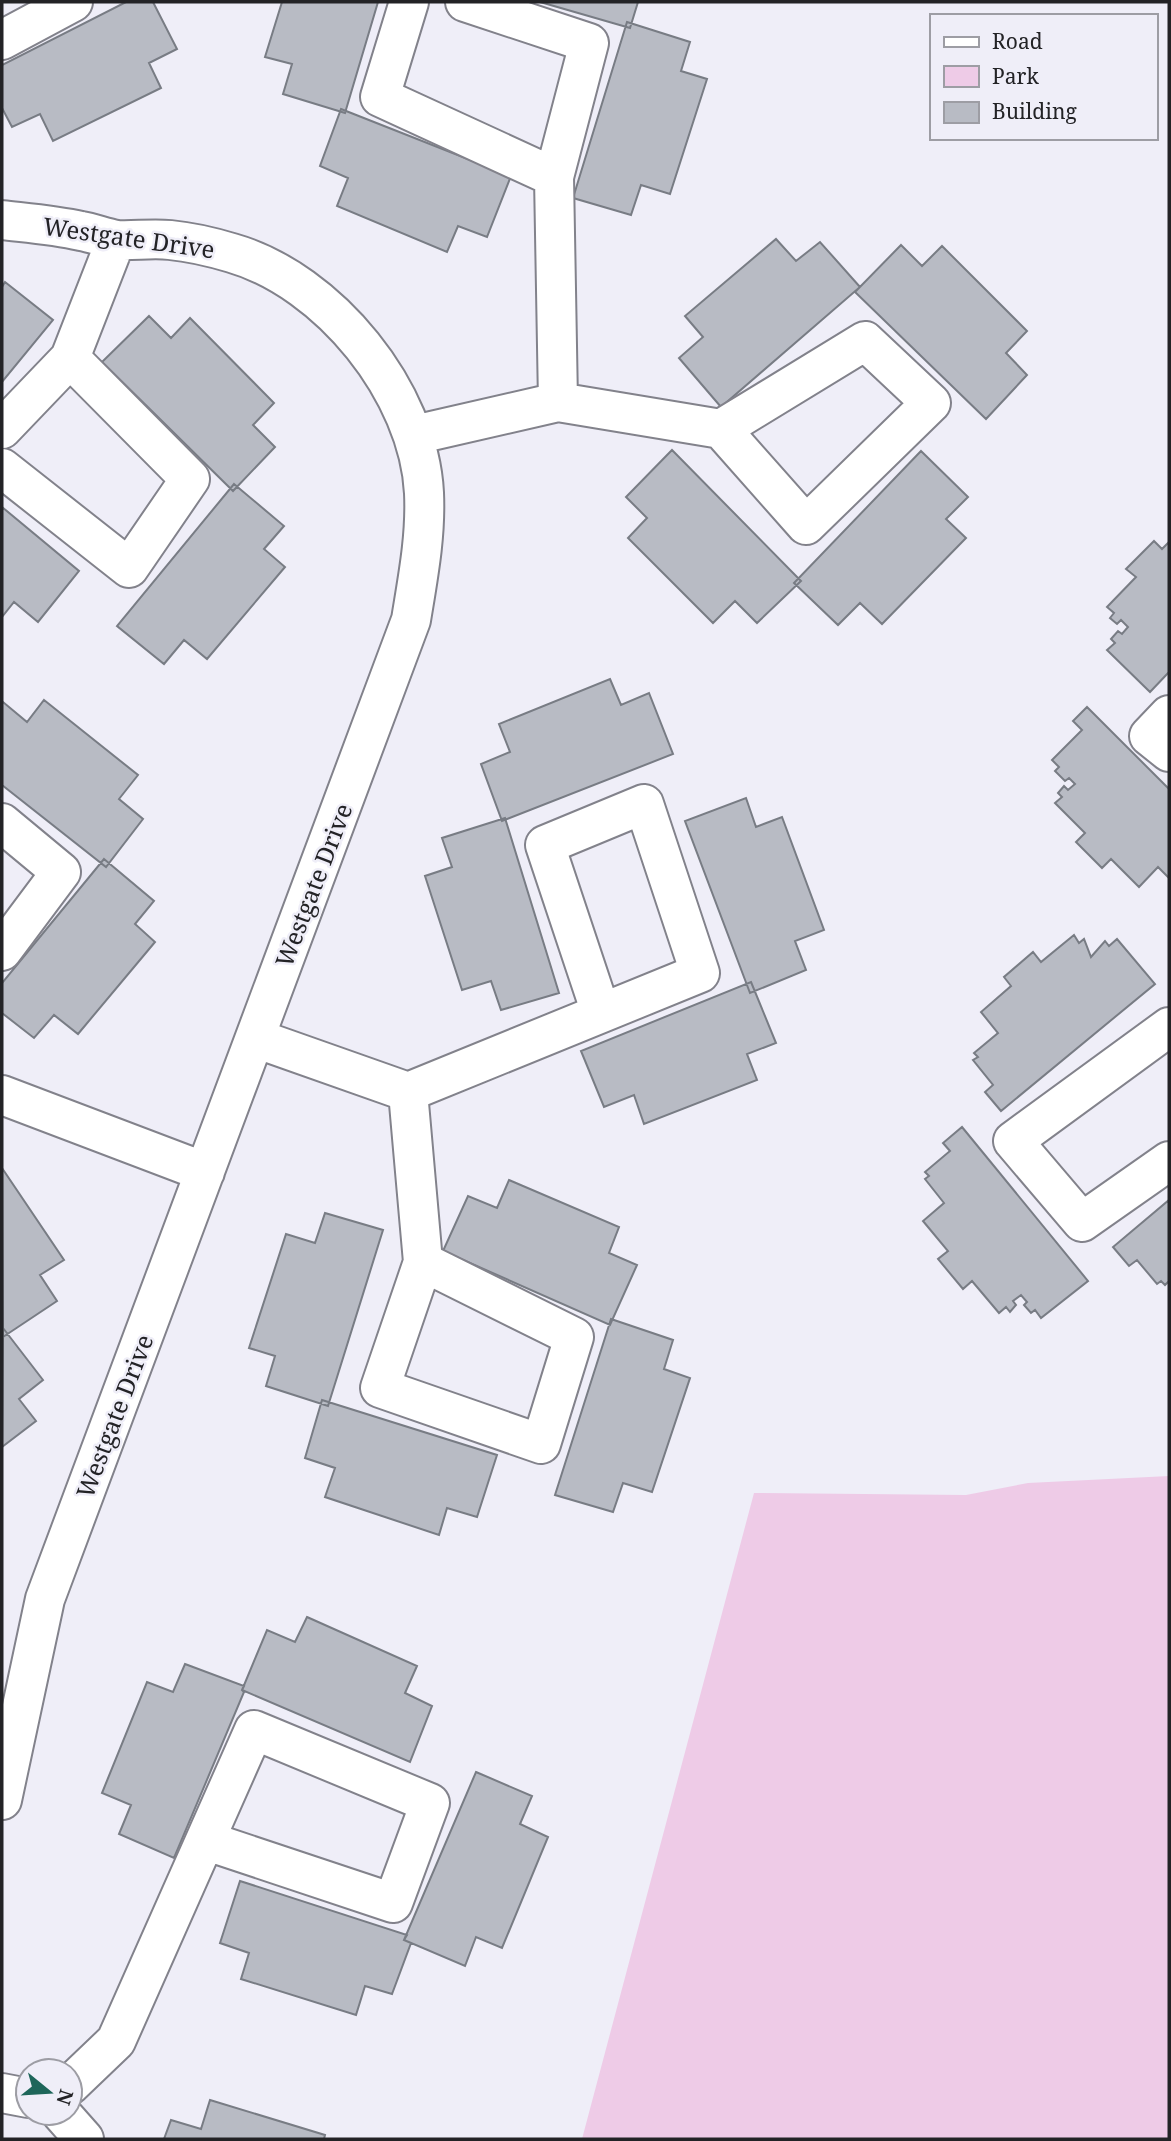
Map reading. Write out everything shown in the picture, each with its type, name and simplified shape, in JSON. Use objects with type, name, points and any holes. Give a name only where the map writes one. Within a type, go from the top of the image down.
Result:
[{"type":"street","points":[[2,40],[73,2]]},
{"type":"street","points":[[409,2],[380,97],[554,177]]},
{"type":"street","points":[[465,2],[589,43],[554,177],[558,402]]},
{"type":"street","name":"Westgate Drive","points":[[2,220],[80,230],[116,240],[169,240],[208,246],[265,266],[301,288],[332,310],[359,341],[388,384],[414,435],[424,491],[423,549],[411,620],[45,1599],[2,1797]]},
{"type":"street","points":[[2,429],[71,358],[116,240]]},
{"type":"street","points":[[414,435],[558,402],[721,429],[806,525],[931,403],[865,341],[721,429]]},
{"type":"street","points":[[2,468],[129,568],[190,479],[71,358]]},
{"type":"street","points":[[1169,715],[1149,736],[1169,752]]},
{"type":"street","points":[[256,1038],[408,1092],[700,973],[644,804],[545,845],[601,1013]]},
{"type":"street","points":[[2,823],[61,872],[2,951]]},
{"type":"street","points":[[1169,1027],[1013,1141],[1082,1223],[1169,1161]]},
{"type":"street","points":[[408,1092],[423,1262],[380,1388],[541,1444],[574,1337],[423,1262]]},
{"type":"street","points":[[2,1095],[205,1172]]},
{"type":"street","points":[[84,2072],[116,2041],[254,1730],[430,1803],[393,1903],[207,1841]]},
{"type":"green space","points":[[1169,1476],[1169,2139],[582,2139],[754,1493],[966,1495],[1028,1483]]},
{"type":"building","points":[[126,2],[153,2],[177,49],[149,63],[161,88],[53,141],[40,114],[12,127],[2,108],[2,65]]},
{"type":"building","points":[[282,2],[378,2],[345,113],[283,94],[292,64],[265,57]]},
{"type":"building","points":[[540,2],[638,2],[630,28]]},
{"type":"building","points":[[627,22],[690,42],[681,71],[707,79],[670,194],[641,185],[631,215],[573,198]]},
{"type":"building","points":[[341,109],[511,176],[487,237],[458,226],[447,252],[337,206],[348,178],[320,166]]},
{"type":"building","points":[[776,239],[796,261],[820,242],[860,287],[721,407],[679,358],[703,337],[685,316]]},
{"type":"building","points":[[901,245],[922,266],[942,246],[1027,331],[1006,353],[1027,375],[986,419],[855,292]]},
{"type":"building","points":[[5,282],[53,320],[2,382],[2,287]]},
{"type":"building","points":[[149,316],[171,338],[190,318],[274,403],[253,425],[275,447],[233,491],[102,362]]},
{"type":"building","points":[[672,450],[801,581],[757,623],[735,601],[713,623],[628,538],[647,518],[626,497]]},
{"type":"building","points":[[921,451],[968,497],[946,519],[966,538],[882,624],[860,603],[838,625],[794,583]]},
{"type":"building","points":[[234,484],[284,526],[264,549],[285,567],[207,659],[184,640],[164,664],[117,626]]},
{"type":"building","points":[[2,507],[79,571],[38,622],[14,602],[2,617]]},
{"type":"building","points":[[1154,541],[1162,549],[1169,542],[1169,672],[1150,692],[1107,650],[1115,643],[1111,639],[1118,631],[1122,634],[1128,627],[1121,620],[1117,624],[1110,618],[1114,613],[1107,607],[1136,577],[1126,569]]},
{"type":"building","points":[[610,679],[621,705],[649,693],[673,754],[502,821],[481,764],[510,752],[499,724]]},
{"type":"building","points":[[44,700],[138,775],[119,799],[143,819],[106,867],[2,785],[2,704],[3,702],[27,722]]},
{"type":"building","points":[[1087,707],[1169,789],[1169,878],[1158,867],[1139,887],[1111,859],[1102,868],[1076,842],[1085,833],[1055,803],[1062,797],[1058,793],[1064,786],[1068,790],[1075,784],[1069,778],[1065,781],[1055,771],[1059,767],[1052,760],[1082,730],[1073,721]]},
{"type":"building","points":[[746,798],[756,827],[782,817],[824,930],[795,941],[806,970],[750,993],[685,821]]},
{"type":"building","points":[[505,818],[559,993],[501,1010],[491,981],[462,990],[425,876],[452,867],[442,838]]},
{"type":"building","points":[[104,859],[154,901],[135,924],[155,942],[78,1034],[54,1015],[34,1038],[2,1013],[2,983]]},
{"type":"building","points":[[1074,935],[1079,943],[1084,939],[1091,957],[1105,941],[1109,946],[1117,939],[1155,984],[1001,1111],[985,1092],[993,1085],[973,1060],[978,1057],[974,1053],[998,1033],[981,1012],[1011,986],[1004,977],[1033,952],[1041,962]]},
{"type":"building","points":[[751,982],[776,1043],[747,1054],[757,1080],[644,1124],[634,1095],[604,1107],[581,1051]]},
{"type":"building","points":[[962,1127],[1088,1281],[1041,1318],[1035,1310],[1031,1313],[1024,1305],[1027,1302],[1021,1295],[1013,1301],[1016,1305],[1010,1312],[1006,1307],[999,1313],[972,1281],[963,1289],[938,1259],[948,1251],[923,1221],[944,1203],[925,1179],[929,1176],[925,1172],[950,1151],[943,1143]]},
{"type":"building","points":[[2,1168],[64,1260],[40,1275],[57,1301],[3,1337]]},
{"type":"building","points":[[509,1180],[619,1227],[609,1253],[637,1265],[610,1325],[443,1251],[468,1196],[497,1208]]},
{"type":"building","points":[[1169,1200],[1169,1281],[1165,1285],[1161,1281],[1157,1284],[1137,1260],[1129,1266],[1113,1247]]},
{"type":"building","points":[[325,1213],[383,1230],[328,1406],[266,1386],[275,1356],[249,1348],[286,1234],[315,1243]]},
{"type":"building","points":[[611,1319],[673,1340],[664,1369],[690,1378],[652,1492],[623,1483],[613,1512],[555,1495]]},
{"type":"building","points":[[3,1328],[43,1380],[19,1399],[36,1421],[2,1447]]},
{"type":"building","points":[[322,1400],[497,1455],[477,1517],[447,1508],[439,1535],[325,1497],[335,1468],[305,1458]]},
{"type":"building","points":[[307,1617],[417,1666],[405,1693],[432,1706],[410,1762],[242,1690],[267,1630],[295,1642]]},
{"type":"building","points":[[185,1664],[244,1686],[244,1692],[174,1858],[119,1834],[131,1805],[102,1793],[147,1682],[173,1692]]},
{"type":"building","points":[[476,1772],[532,1796],[520,1824],[548,1837],[502,1948],[476,1937],[465,1966],[404,1940]]},
{"type":"building","points":[[240,1881],[407,1935],[404,1940],[411,1943],[392,1994],[365,1986],[356,2015],[241,1979],[249,1953],[220,1943]]},
{"type":"building","points":[[210,2100],[325,2135],[324,2139],[164,2139],[171,2120],[201,2129]]}]
